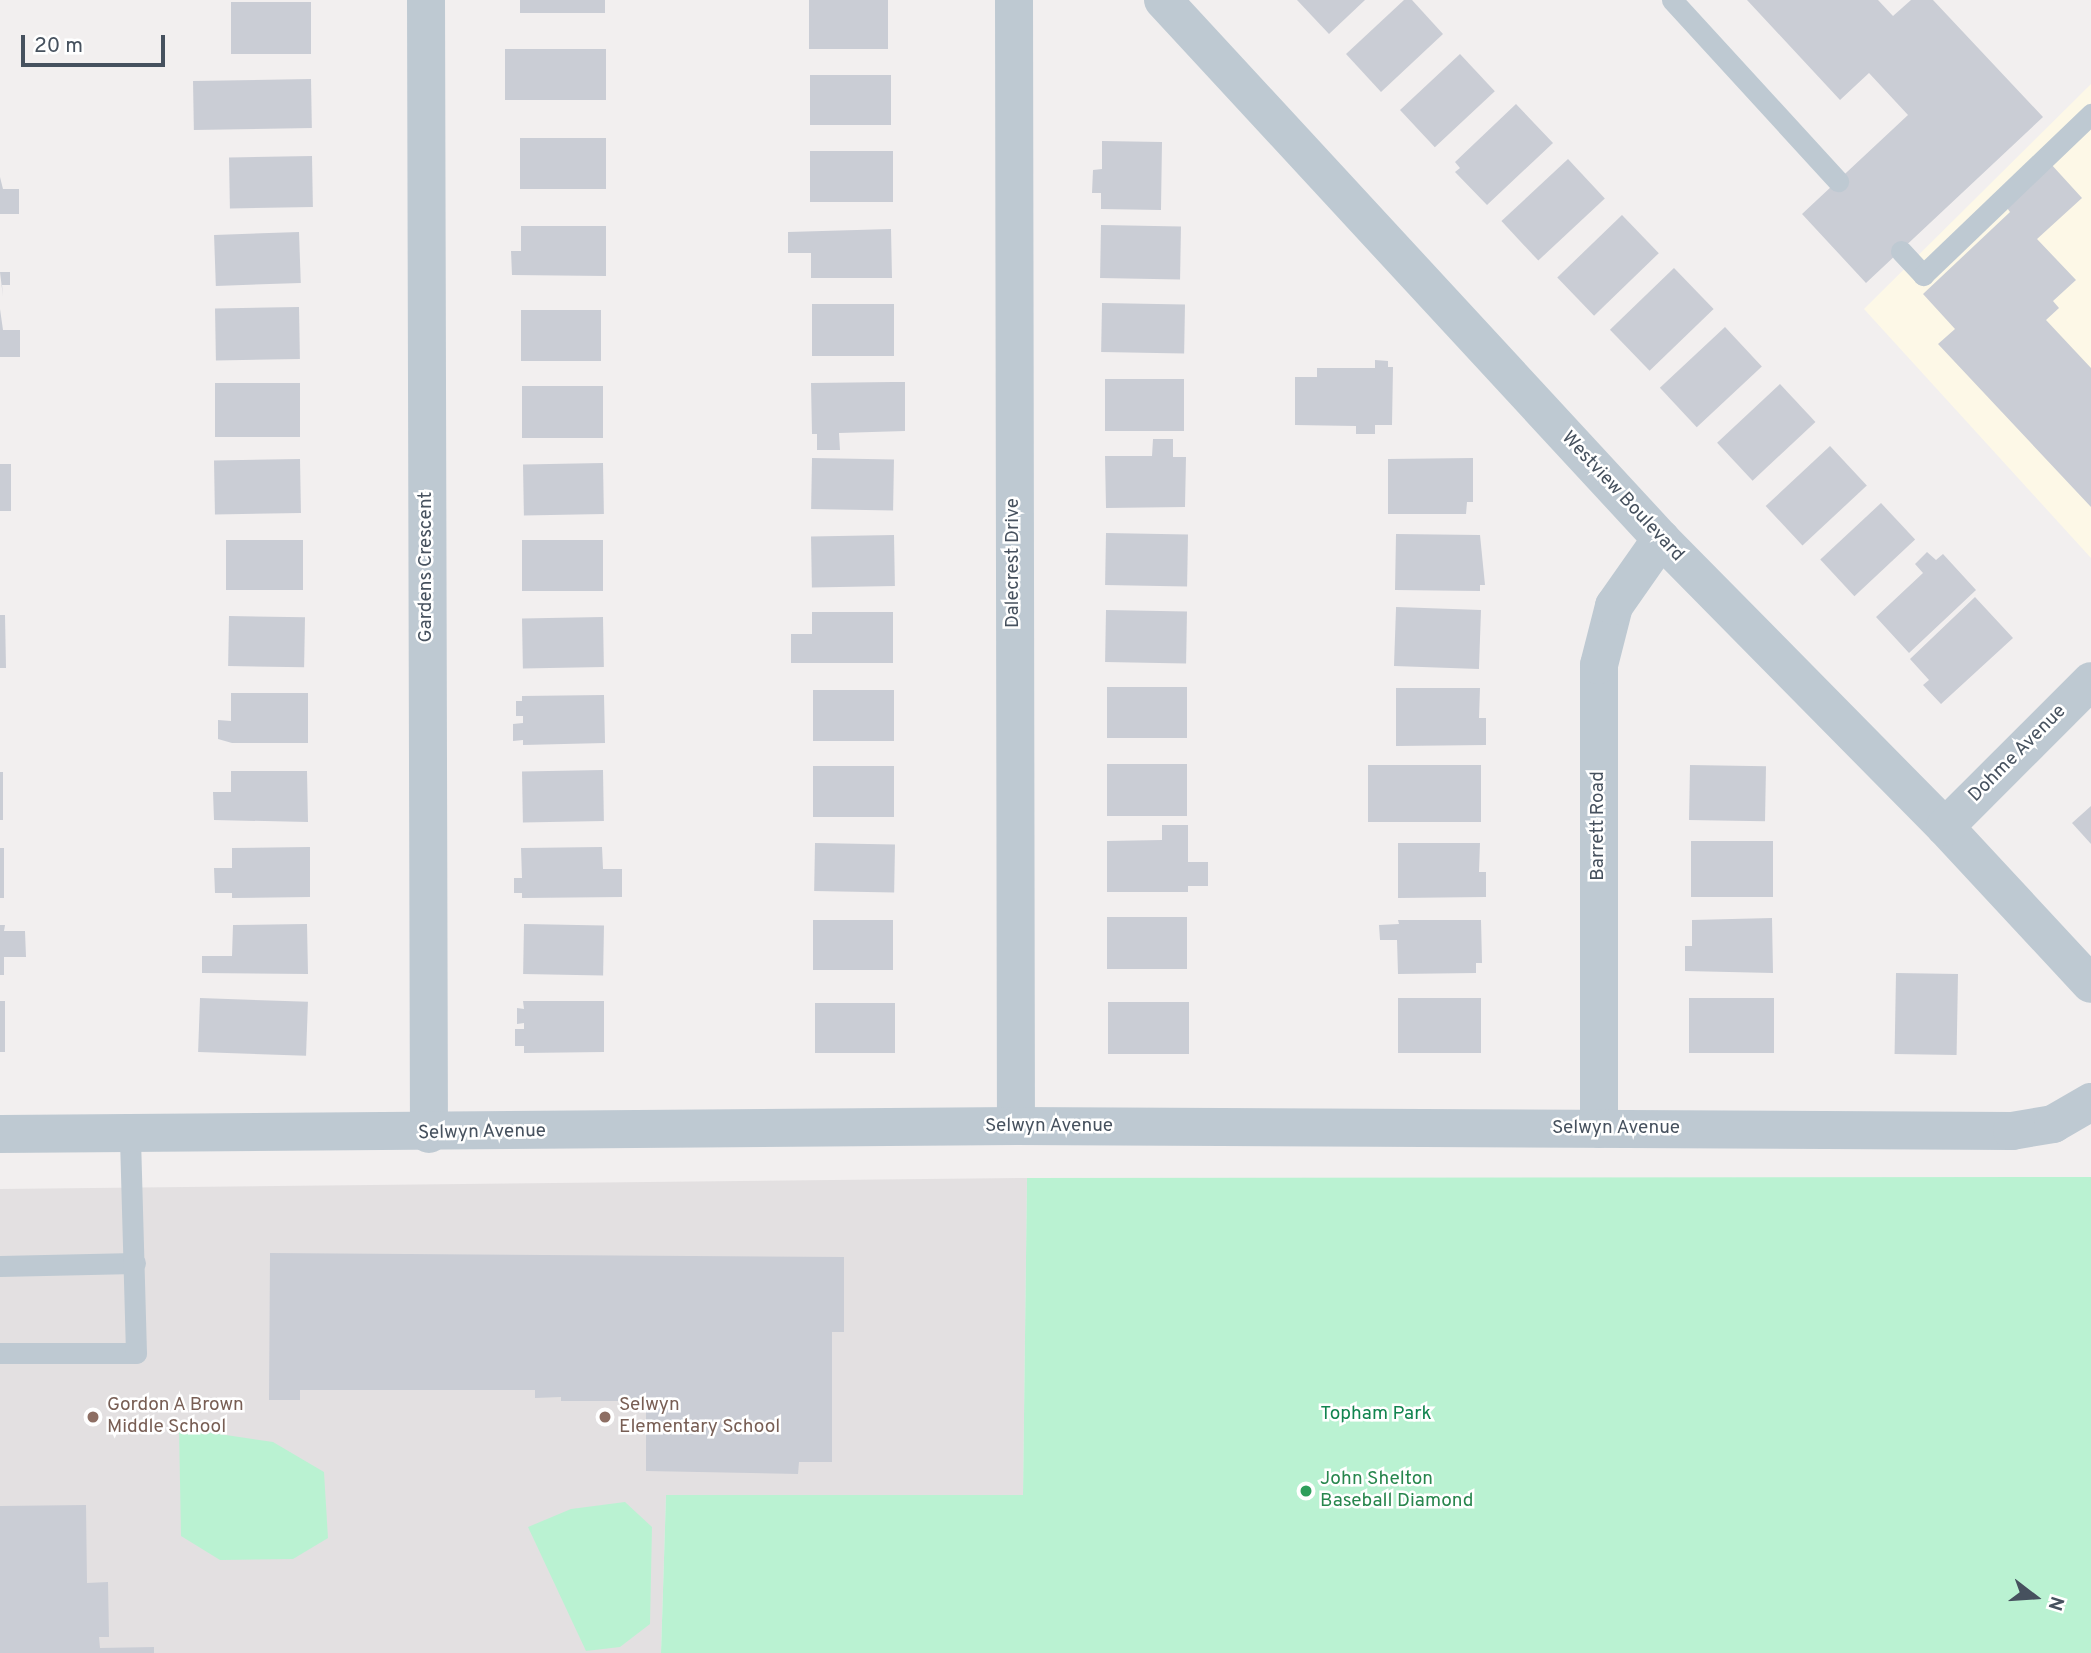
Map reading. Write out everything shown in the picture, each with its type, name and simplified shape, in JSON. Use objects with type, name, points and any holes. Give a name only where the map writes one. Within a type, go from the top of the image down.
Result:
[{"type":"street","name":"Gardens Crescent","points":[[426,0],[429,1134]]},
{"type":"street","name":"Dalecrest Drive","points":[[1014,0],[1016,1126]]},
{"type":"street","name":"Westview Boulevard","points":[[1163,0],[1661,539],[1945,827],[2091,984]]},
{"type":"street","name":"Barrett Road","points":[[1599,1129],[1600,666],[1614,606],[1661,539]]},
{"type":"street","name":"Dohme Avenue","points":[[1945,827],[2091,681]]},
{"type":"street","name":"Selwyn Avenue","points":[[0,1134],[429,1134],[1016,1126],[2012,1131],[2053,1124],[2091,1102]]},
{"type":"lane","points":[[1672,0],[1838,181]]},
{"type":"lane","points":[[1901,251],[1923,275],[2091,114]]},
{"type":"lane","points":[[0,1353],[136,1353],[130,1134]]},
{"type":"lane","points":[[0,1266],[135,1263]]},
{"type":"shaded area","points":[[2091,84],[2091,558],[1864,309]]},
{"type":"shaded area","name":"Selwyn Elementary School","points":[[1027,1178],[1023,1496],[666,1495],[661,1653],[0,1653],[0,1189]]},
{"type":"green space","name":"Topham Park","points":[[2091,1177],[2091,1653],[661,1653],[666,1495],[1023,1495],[1027,1178]]},
{"type":"green space","points":[[179,1428],[273,1442],[324,1472],[328,1538],[293,1559],[220,1560],[181,1536]]},
{"type":"green space","points":[[625,1502],[652,1527],[650,1624],[620,1647],[586,1651],[528,1527],[571,1509]]},
{"type":"building","points":[[520,0],[605,0],[605,13],[520,13]]},
{"type":"building","points":[[809,0],[888,0],[888,49],[809,49]]},
{"type":"building","points":[[1297,0],[1365,0],[1329,34]]},
{"type":"building","points":[[1404,0],[1412,0],[1443,34],[1381,92],[1346,54]]},
{"type":"building","points":[[1747,0],[1878,0],[1893,16],[1911,0],[1933,0],[2043,117],[1866,283],[1802,214],[1908,115],[1869,73],[1840,100]]},
{"type":"building","points":[[231,2],[311,2],[311,54],[231,54]]},
{"type":"building","points":[[505,49],[606,49],[606,100],[505,100]]},
{"type":"building","points":[[1460,54],[1495,91],[1435,147],[1400,110]]},
{"type":"building","points":[[810,75],[891,75],[891,125],[810,125]]},
{"type":"building","points":[[311,79],[312,128],[194,130],[193,81]]},
{"type":"building","points":[[1516,104],[1553,143],[1487,205],[1455,172],[1460,168],[1455,162]]},
{"type":"building","points":[[520,138],[606,138],[606,189],[520,189]]},
{"type":"building","points":[[1102,141],[1162,142],[1161,210],[1101,209],[1101,193],[1092,193],[1093,170],[1102,169]]},
{"type":"building","points":[[810,151],[893,151],[893,202],[810,202]]},
{"type":"building","points":[[312,156],[313,207],[230,208],[229,157]]},
{"type":"building","points":[[1568,159],[1605,198],[1538,261],[1501,221]]},
{"type":"building","points":[[2050,163],[2082,198],[2037,239],[2076,280],[2053,301],[2059,308],[2046,320],[2091,368],[2091,507],[1938,344],[1955,329],[1923,294],[2010,212],[2005,205]]},
{"type":"building","points":[[0,177],[3,189],[19,189],[19,214],[0,214]]},
{"type":"building","points":[[1622,215],[1659,253],[1594,316],[1557,278]]},
{"type":"building","points":[[1101,225],[1181,226],[1180,279],[1100,278]]},
{"type":"building","points":[[521,226],[606,226],[606,276],[512,275],[511,251],[521,251]]},
{"type":"building","points":[[891,229],[892,278],[811,278],[811,253],[788,253],[788,232]]},
{"type":"building","points":[[299,232],[301,283],[216,286],[214,235]]},
{"type":"building","points":[[1674,268],[1714,309],[1650,371],[1610,330]]},
{"type":"building","points":[[0,272],[10,272],[10,285],[2,285],[3,297]]},
{"type":"building","points":[[1102,303],[1185,304],[1184,353],[1101,352]]},
{"type":"building","points":[[812,304],[894,304],[894,356],[812,356]]},
{"type":"building","points":[[299,307],[300,359],[216,360],[215,308]]},
{"type":"building","points":[[0,309],[3,330],[20,330],[20,357],[0,357]]},
{"type":"building","points":[[521,310],[601,310],[601,361],[521,361]]},
{"type":"building","points":[[1725,327],[1762,366],[1697,427],[1660,388]]},
{"type":"building","points":[[1375,360],[1388,361],[1388,367],[1393,367],[1392,425],[1375,425],[1375,434],[1356,434],[1356,426],[1295,425],[1295,377],[1317,377],[1317,368],[1375,368]]},
{"type":"building","points":[[1105,379],[1184,379],[1184,431],[1105,431]]},
{"type":"building","points":[[905,382],[905,431],[839,433],[840,450],[817,450],[817,434],[812,434],[811,383]]},
{"type":"building","points":[[215,383],[300,383],[300,437],[215,437]]},
{"type":"building","points":[[1780,384],[1815,422],[1753,481],[1717,443]]},
{"type":"building","points":[[522,386],[603,386],[603,438],[522,438]]},
{"type":"building","points":[[1153,439],[1173,439],[1173,457],[1186,457],[1185,507],[1106,508],[1105,456],[1152,456]]},
{"type":"building","points":[[1830,446],[1867,485],[1802,546],[1766,506]]},
{"type":"building","points":[[812,458],[894,459],[893,510],[811,509]]},
{"type":"building","points":[[1473,458],[1473,502],[1467,502],[1466,514],[1388,514],[1388,459]]},
{"type":"building","points":[[300,459],[301,513],[215,514],[214,461]]},
{"type":"building","points":[[603,463],[604,514],[524,515],[523,464]]},
{"type":"building","points":[[0,464],[11,464],[11,511],[0,511]]},
{"type":"building","points":[[1881,503],[1915,540],[1854,596],[1820,560]]},
{"type":"building","points":[[1106,533],[1188,534],[1187,586],[1105,585]]},
{"type":"building","points":[[1396,534],[1480,535],[1485,585],[1480,585],[1480,591],[1395,590]]},
{"type":"building","points":[[894,535],[895,586],[812,587],[811,536]]},
{"type":"building","points":[[226,540],[303,540],[303,590],[226,590]]},
{"type":"building","points":[[522,540],[603,540],[603,591],[522,591]]},
{"type":"building","points":[[1927,552],[1936,560],[1943,554],[1976,590],[1909,653],[1876,617],[1923,573],[1915,564]]},
{"type":"building","points":[[1975,597],[2013,638],[1941,704],[1923,685],[1929,680],[1910,659]]},
{"type":"building","points":[[1396,607],[1481,610],[1479,669],[1394,666]]},
{"type":"building","points":[[1106,610],[1187,611],[1186,663],[1105,662]]},
{"type":"building","points":[[812,612],[893,612],[893,663],[791,663],[791,634],[812,634]]},
{"type":"building","points":[[0,615],[5,615],[6,668],[0,668]]},
{"type":"building","points":[[229,616],[305,617],[304,667],[228,666]]},
{"type":"building","points":[[603,617],[604,667],[523,668],[522,618]]},
{"type":"building","points":[[1107,687],[1187,687],[1187,738],[1107,738]]},
{"type":"building","points":[[1396,688],[1480,688],[1479,718],[1486,718],[1486,745],[1396,746]]},
{"type":"building","points":[[813,690],[894,690],[894,741],[813,741]]},
{"type":"building","points":[[231,693],[308,693],[308,743],[232,743],[218,739],[218,720],[231,721]]},
{"type":"building","points":[[604,695],[605,743],[523,745],[523,740],[513,741],[513,724],[523,723],[523,716],[516,716],[516,701],[522,701],[522,696]]},
{"type":"building","points":[[1107,764],[1187,764],[1187,816],[1107,816]]},
{"type":"building","points":[[1368,765],[1481,765],[1481,822],[1368,822]]},
{"type":"building","points":[[1690,765],[1766,766],[1765,821],[1689,820]]},
{"type":"building","points":[[813,766],[894,766],[894,817],[813,817]]},
{"type":"building","points":[[603,770],[604,821],[523,822],[522,771]]},
{"type":"building","points":[[231,771],[307,771],[308,822],[214,820],[213,792],[231,792]]},
{"type":"building","points":[[0,772],[3,772],[3,820],[0,820]]},
{"type":"building","points":[[2091,806],[2091,844],[2072,823]]},
{"type":"building","points":[[1162,825],[1188,825],[1188,862],[1208,862],[1208,886],[1188,886],[1188,892],[1107,892],[1107,841],[1162,840]]},
{"type":"building","points":[[1691,841],[1773,841],[1773,897],[1691,897]]},
{"type":"building","points":[[815,843],[895,844],[894,892],[814,891]]},
{"type":"building","points":[[1398,843],[1480,843],[1479,872],[1486,872],[1486,897],[1398,898]]},
{"type":"building","points":[[310,847],[310,897],[232,898],[232,893],[215,893],[214,868],[232,868],[232,848]]},
{"type":"building","points":[[602,847],[603,869],[622,869],[622,897],[522,898],[522,893],[514,893],[514,878],[522,878],[521,848]]},
{"type":"building","points":[[0,848],[4,848],[4,898],[0,898]]},
{"type":"building","points":[[1107,917],[1187,917],[1187,969],[1107,969]]},
{"type":"building","points":[[1772,918],[1773,973],[1685,971],[1685,946],[1692,946],[1692,920]]},
{"type":"building","points":[[813,920],[893,920],[893,970],[813,970]]},
{"type":"building","points":[[1398,920],[1481,920],[1482,963],[1476,963],[1476,973],[1398,974],[1397,940],[1380,940],[1379,925],[1399,924]]},
{"type":"building","points":[[307,924],[308,974],[202,973],[202,956],[232,956],[233,925]]},
{"type":"building","points":[[524,924],[604,925],[603,975],[523,974]]},
{"type":"building","points":[[0,925],[5,925],[4,931],[25,931],[26,957],[4,957],[4,975],[0,975]]},
{"type":"building","points":[[1896,973],[1958,974],[1957,1055],[1895,1054]]},
{"type":"building","points":[[200,998],[308,1002],[306,1056],[198,1052]]},
{"type":"building","points":[[1398,998],[1481,998],[1481,1053],[1398,1053]]},
{"type":"building","points":[[1689,998],[1774,998],[1774,1053],[1689,1053]]},
{"type":"building","points":[[0,1001],[5,1001],[5,1052],[0,1052]]},
{"type":"building","points":[[523,1001],[604,1001],[604,1052],[524,1053],[524,1046],[515,1046],[515,1029],[524,1029],[524,1023],[517,1024],[517,1008],[524,1009]]},
{"type":"building","points":[[1108,1002],[1189,1002],[1189,1054],[1108,1054]]},
{"type":"building","points":[[815,1003],[895,1003],[895,1053],[815,1053]]},
{"type":"building","points":[[270,1253],[844,1257],[844,1332],[832,1332],[832,1462],[799,1462],[798,1474],[646,1471],[646,1401],[561,1401],[561,1397],[535,1398],[535,1390],[300,1390],[300,1400],[269,1400]]},
{"type":"building","points":[[86,1505],[87,1583],[108,1582],[109,1637],[99,1637],[100,1648],[154,1647],[154,1653],[0,1653],[0,1506]]},
{"type":"place","name":"Gordon A Brown Middle School","points":[[93,1417]]},
{"type":"place","name":"Selwyn Elementary School","points":[[605,1417]]},
{"type":"place","name":"John Shelton Baseball Diamond","points":[[1306,1491]]}]
